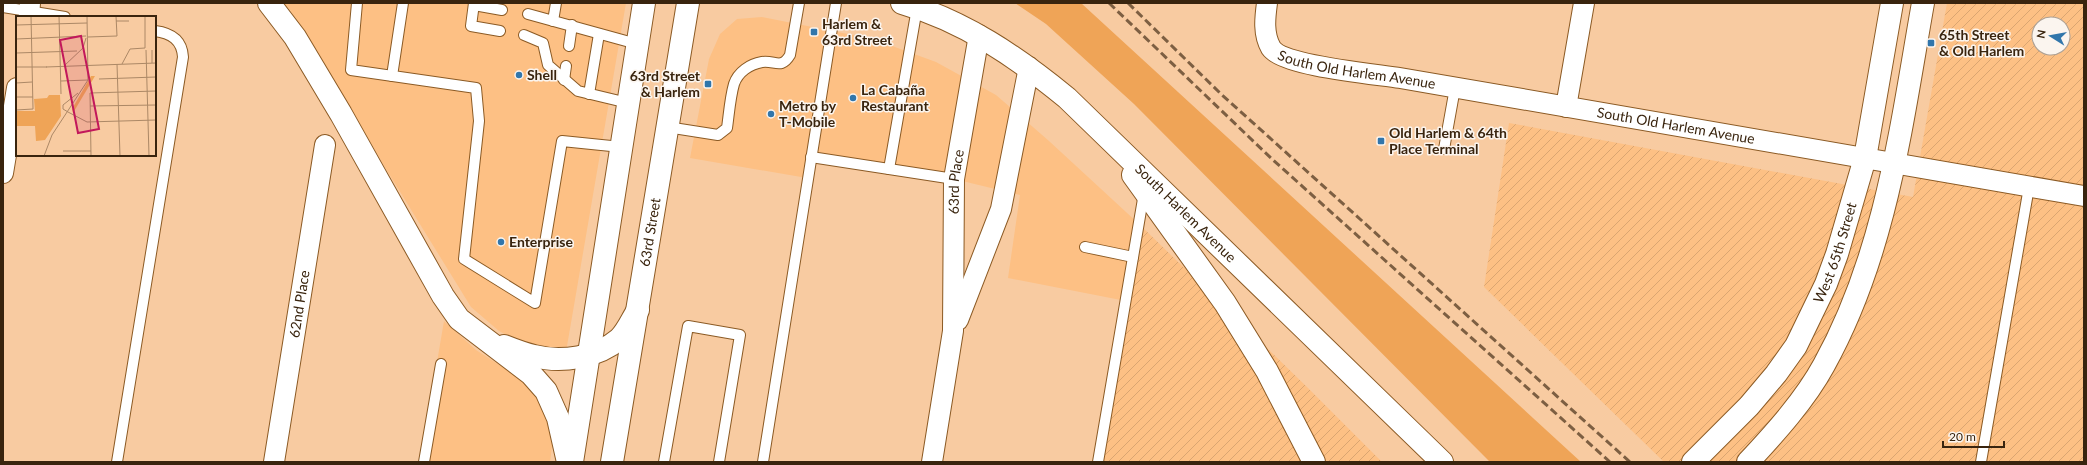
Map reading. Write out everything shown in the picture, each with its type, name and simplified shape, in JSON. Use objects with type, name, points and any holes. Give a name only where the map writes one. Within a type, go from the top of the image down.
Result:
[{"type":"main road","points":[[269,3],[294,37],[341,114],[443,296],[459,319],[531,374],[546,392],[558,418],[568,462]]},
{"type":"main road","points":[[572,462],[644,3]]},
{"type":"main road","name":"63rd Street","points":[[612,462],[688,3]]},
{"type":"main road","name":"West 65th Street","points":[[1693,462],[1748,406],[1776,374],[1796,346],[1826,284],[1837,254],[1865,158],[1892,3]]},
{"type":"main road","points":[[1748,462],[1801,400],[1824,366],[1853,304],[1867,267],[1885,209],[1895,163],[1923,3]]},
{"type":"main road","name":"South Harlem Avenue","points":[[910,6],[979,35],[1029,67],[1067,98],[1442,462]]},
{"type":"main road","points":[[1108,138],[1144,193],[1225,303],[1267,372],[1299,430],[1314,462]]},
{"type":"main road","points":[[481,337],[534,357],[562,360],[588,355],[606,348],[620,338],[638,310]]},
{"type":"street","name":"South Old Harlem Avenue","points":[[1267,3],[1265,25],[1272,48],[1279,56],[1304,63],[1566,106],[2084,196]]},
{"type":"street","points":[[1566,106],[1584,3]]},
{"type":"street","name":"63rd Place","points":[[932,462],[954,331],[954,180],[979,35]]},
{"type":"street","name":"63rd Place","points":[[954,331],[1000,209],[1029,67]]},
{"type":"street","points":[[3,173],[16,94]]},
{"type":"street","name":"62nd Place","points":[[274,462],[325,145]]},
{"type":"lane","points":[[357,3],[351,70],[476,88],[480,121],[464,259],[535,303],[562,141],[621,147]]},
{"type":"lane","points":[[392,76],[403,3]]},
{"type":"lane","points":[[553,21],[556,3]]},
{"type":"lane","points":[[667,127],[718,134],[723,132],[727,128],[734,84],[739,74],[750,66],[763,62],[780,64],[786,61],[790,55],[799,3]]},
{"type":"lane","points":[[762,462],[836,3]]},
{"type":"lane","points":[[500,31],[471,26],[474,4],[502,10]]},
{"type":"lane","points":[[889,169],[910,6]]},
{"type":"lane","points":[[3,7],[59,16]]},
{"type":"lane","points":[[528,14],[637,44]]},
{"type":"lane","points":[[569,46],[572,25]]},
{"type":"lane","points":[[117,462],[184,57],[183,49],[173,36],[156,31]]},
{"type":"lane","points":[[589,94],[599,34]]},
{"type":"lane","points":[[524,35],[543,43],[548,65],[578,91],[628,103]]},
{"type":"lane","points":[[564,80],[566,66]]},
{"type":"lane","points":[[1444,150],[1455,88]]},
{"type":"lane","points":[[811,157],[954,180]]},
{"type":"lane","points":[[1981,462],[2029,187]]},
{"type":"lane","points":[[1098,462],[1144,193]]},
{"type":"lane","points":[[1085,247],[1134,256]]},
{"type":"lane","points":[[664,462],[688,326],[740,336],[719,462]]},
{"type":"lane","points":[[424,462],[441,364]]},
{"type":"shaded area","points":[[283,3],[626,3],[566,352],[528,346],[499,331],[471,307],[386,169],[333,78],[290,10]]},
{"type":"shaded area","points":[[1015,3],[1081,3],[1581,462],[1490,462],[1134,104],[1046,24]]},
{"type":"shaded area","points":[[1947,3],[2084,3],[2084,462],[1664,462],[1484,287],[1509,123],[1913,197]]},
{"type":"shaded area","points":[[762,17],[873,39],[936,62],[996,95],[1049,141],[1139,224],[1126,301],[1008,278],[1020,195],[954,179],[811,157],[807,178],[690,158],[709,59],[720,34],[737,19]]},
{"type":"shaded area","points":[[1139,224],[1307,387],[1382,462],[1098,462]]},
{"type":"shaded area","points":[[444,321],[476,350],[532,386],[554,432],[550,462],[420,462]]},
{"type":"railway","points":[[1109,3],[1273,160],[1610,462]]},
{"type":"railway","points":[[1128,3],[1221,94],[1630,462]]},
{"type":"place","name":"Harlem & 63rd Street","points":[[814,32]]},
{"type":"place","name":"65th Street & Old Harlem","points":[[1931,43]]},
{"type":"place","name":"Shell","points":[[519,75]]},
{"type":"place","name":"63rd Street & Harlem","points":[[708,84]]},
{"type":"place","name":"La Cabaña Restaurant","points":[[853,98]]},
{"type":"place","name":"Metro by T-Mobile","points":[[771,114]]},
{"type":"place","name":"Old Harlem & 64th Place Terminal","points":[[1381,141]]},
{"type":"place","name":"Enterprise","points":[[501,242]]}]
